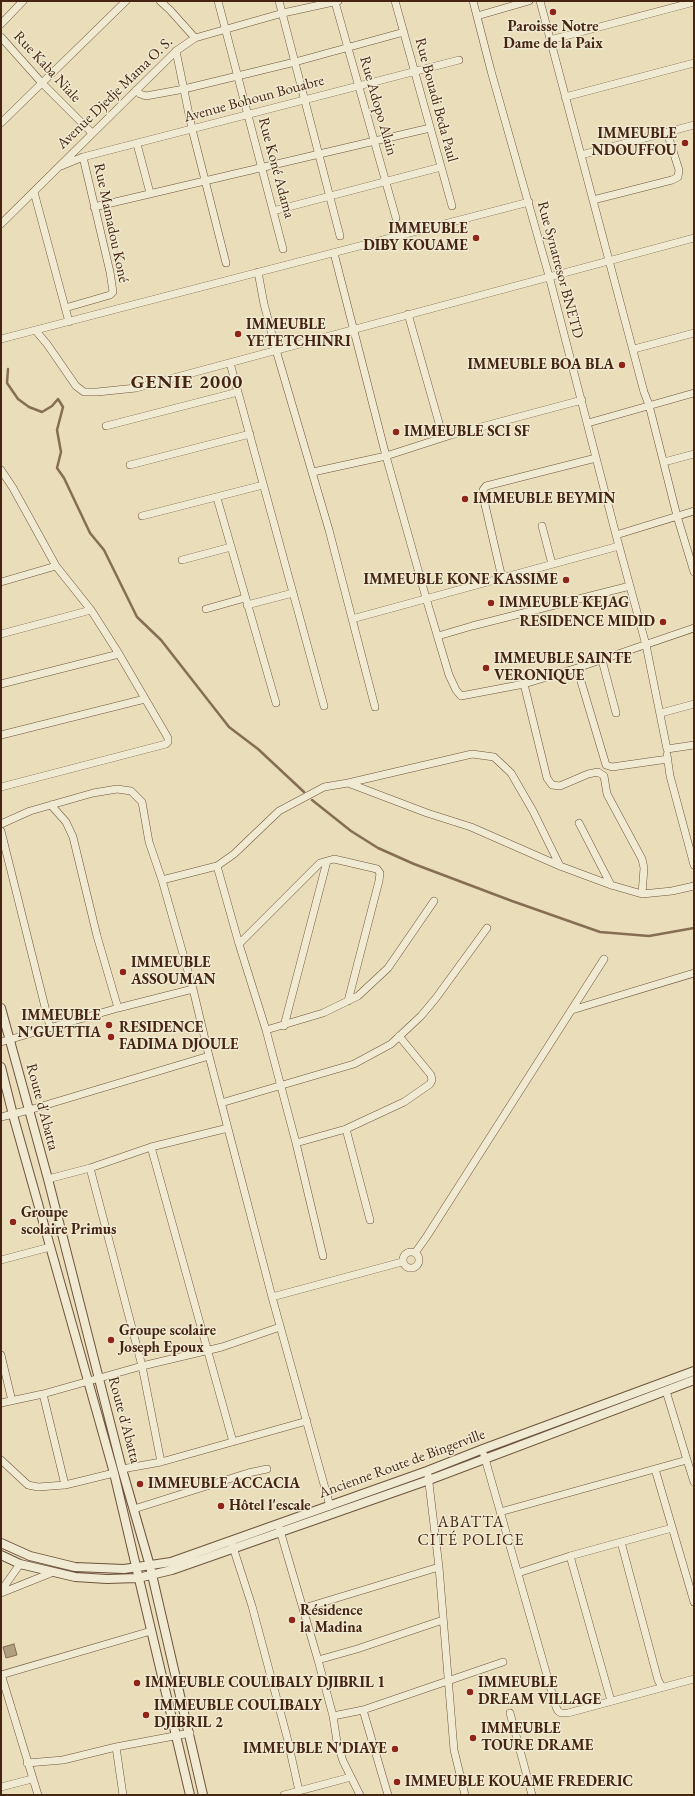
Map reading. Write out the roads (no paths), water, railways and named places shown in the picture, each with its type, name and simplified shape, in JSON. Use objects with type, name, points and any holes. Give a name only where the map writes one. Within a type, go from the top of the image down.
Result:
[{"type":"street","points":[[1,24],[23,1]]},
{"type":"street","points":[[1,123],[126,1]]},
{"type":"street","points":[[160,1],[195,38]]},
{"type":"street","name":"Rue Koné Adama","points":[[218,1],[283,248]]},
{"type":"street","points":[[279,1],[340,236]]},
{"type":"street","name":"Avenue Djedje Mama O. S.","points":[[1,224],[176,50],[195,38],[225,28],[337,1]]},
{"type":"street","name":"Rue Adopo Alain","points":[[337,1],[347,47],[396,218]]},
{"type":"street","name":"Rue Bouadi Beda Paul","points":[[395,1],[452,206]]},
{"type":"street","name":"Rue Synatresor BNETD","points":[[473,1],[550,276],[616,535],[646,645],[661,713],[670,776],[694,865]]},
{"type":"street","points":[[477,16],[529,1]]},
{"type":"street","points":[[540,1],[634,349],[644,392],[649,405],[677,516],[694,572]]},
{"type":"street","points":[[550,40],[694,2]]},
{"type":"street","points":[[136,90],[140,94],[146,96],[184,89],[295,62],[404,32]]},
{"type":"street","name":"Rue Kaba Niale","points":[[1,37],[42,83],[92,132]]},
{"type":"street","points":[[176,50],[192,129],[226,263]]},
{"type":"street","name":"Avenue Bohoun Bouabre","points":[[57,168],[83,157],[459,60]]},
{"type":"street","points":[[565,97],[694,63]]},
{"type":"street","points":[[581,155],[694,125]]},
{"type":"street","points":[[94,207],[430,128]]},
{"type":"street","points":[[594,200],[672,180],[678,177],[679,170],[667,132]]},
{"type":"street","points":[[137,144],[150,193]]},
{"type":"street","name":"Rue Mamadou Koné","points":[[65,308],[110,295],[113,292],[83,157]]},
{"type":"street","points":[[273,211],[441,167]]},
{"type":"street","points":[[34,192],[69,322]]},
{"type":"street","points":[[1,339],[529,202]]},
{"type":"street","points":[[36,331],[47,344],[76,386],[84,392],[136,388],[694,238]]},
{"type":"street","points":[[334,253],[386,456],[426,598],[449,675],[456,690],[461,696],[524,684],[602,660],[694,628]]},
{"type":"street","points":[[258,272],[264,304],[276,350],[313,472],[375,707]]},
{"type":"street","points":[[408,314],[443,437]]},
{"type":"street","points":[[634,349],[694,333]]},
{"type":"street","points":[[230,363],[324,706]]},
{"type":"street","points":[[106,426],[238,392]]},
{"type":"street","points":[[588,423],[694,393]]},
{"type":"street","points":[[313,472],[386,456],[443,437],[582,400]]},
{"type":"street","points":[[130,465],[250,434]]},
{"type":"street","points":[[664,462],[694,454]]},
{"type":"street","points":[[502,578],[483,496],[483,490],[486,486],[596,458]]},
{"type":"street","points":[[1,470],[13,488],[56,566],[90,610],[119,654],[168,738],[168,742],[166,744],[1,787]]},
{"type":"street","points":[[142,516],[263,485]]},
{"type":"street","points":[[217,498],[276,703]]},
{"type":"street","points":[[616,535],[694,511]]},
{"type":"street","points":[[542,526],[552,564]]},
{"type":"street","points":[[352,619],[619,546]]},
{"type":"street","points":[[182,560],[231,547]]},
{"type":"street","points":[[1,582],[56,566]]},
{"type":"street","points":[[438,636],[630,586]]},
{"type":"street","points":[[206,610],[293,593]]},
{"type":"street","points":[[1,634],[90,610]]},
{"type":"street","points":[[1,684],[119,654]]},
{"type":"street","points":[[602,660],[616,713]]},
{"type":"street","points":[[577,668],[606,765],[612,768],[668,759]]},
{"type":"street","points":[[524,684],[547,778],[552,785],[560,786],[588,774],[598,772],[604,776],[607,794],[642,859],[644,868],[642,894]]},
{"type":"street","points":[[1,735],[145,699]]},
{"type":"street","points":[[661,713],[694,704]]},
{"type":"street","points":[[667,749],[694,745]]},
{"type":"street","points":[[162,880],[217,866],[234,854],[279,811],[324,787],[348,783],[472,754],[494,757],[511,773],[533,811],[560,866]]},
{"type":"street","points":[[348,783],[427,813],[471,826],[560,866],[611,885],[642,894],[672,891],[694,886]]},
{"type":"street","points":[[1,824],[30,811],[93,793],[117,789],[132,791],[142,802],[149,842],[162,880],[193,989],[221,1103],[272,1297],[330,1506]]},
{"type":"street","points":[[51,805],[66,822],[73,837],[97,936],[118,1008]]},
{"type":"street","points":[[579,823],[611,885]]},
{"type":"street","points":[[1,831],[50,1027]]},
{"type":"street","points":[[238,944],[315,868],[326,861],[334,859],[377,869],[380,873],[348,1001]]},
{"type":"street","points":[[284,1026],[326,861]]},
{"type":"street","points":[[217,866],[238,944],[266,1030],[296,1143],[323,1256]]},
{"type":"street","points":[[266,1030],[284,1026],[323,1013],[358,996],[388,968],[434,901]]},
{"type":"street","points":[[221,1103],[354,1064],[391,1044],[421,1016],[436,998],[487,928]]},
{"type":"street","points":[[415,1253],[604,959]]},
{"type":"street","points":[[572,1010],[694,973]]},
{"type":"street","points":[[5,1040],[118,1008],[193,989]]},
{"type":"street","name":"Route d'Abatta","points":[[1,1008],[5,1040],[29,1110],[122,1469],[150,1566],[190,1733],[203,1795]]},
{"type":"street","points":[[296,1143],[346,1129],[404,1102],[430,1084],[432,1080],[431,1076],[400,1036]]},
{"type":"street","points":[[1,1117],[13,1115],[209,1056]]},
{"type":"street","name":"Route d'Abatta","points":[[1,1067],[13,1115],[114,1473],[135,1568],[190,1795]]},
{"type":"street","points":[[48,1179],[90,1168],[151,1147],[228,1128]]},
{"type":"street","points":[[346,1129],[370,1220]]},
{"type":"street","points":[[151,1147],[206,1351],[233,1442]]},
{"type":"street","points":[[90,1168],[142,1366],[161,1462]]},
{"type":"street","points":[[1,1260],[50,1247]]},
{"type":"street","points":[[409,1252],[415,1253],[419,1259],[416,1266],[408,1268],[402,1262],[405,1254],[409,1252]]},
{"type":"street","points":[[272,1297],[402,1262]]},
{"type":"street","points":[[1,1403],[43,1394],[142,1366],[206,1351],[264,1334],[280,1327]]},
{"type":"street","points":[[1,1355],[12,1401]]},
{"type":"street","name":"Ancienne Route de Bingerville","points":[[1,1555],[20,1564],[51,1573],[75,1577],[99,1579],[138,1578],[152,1576],[234,1550],[330,1506],[694,1371]]},
{"type":"street","name":"Ancienne Route de Bingerville","points":[[1,1542],[30,1556],[75,1567],[106,1569],[135,1568],[171,1562],[231,1541],[280,1529],[429,1480],[694,1380]]},
{"type":"street","points":[[666,1391],[694,1482]]},
{"type":"street","points":[[43,1394],[65,1485]]},
{"type":"street","points":[[122,1469],[161,1462],[307,1421]]},
{"type":"street","points":[[483,1449],[553,1700],[558,1711],[561,1713],[568,1713],[694,1679]]},
{"type":"street","points":[[1,1460],[31,1486],[38,1487],[65,1485],[114,1473]]},
{"type":"street","points":[[500,1512],[687,1460]]},
{"type":"street","points":[[134,1509],[248,1473],[267,1469]]},
{"type":"street","points":[[655,1469],[694,1602]]},
{"type":"street","points":[[427,1471],[439,1567],[454,1750],[465,1795]]},
{"type":"street","points":[[518,1573],[570,1556],[672,1528]]},
{"type":"street","points":[[280,1529],[304,1608],[333,1716],[337,1742],[360,1795]]},
{"type":"street","points":[[231,1541],[252,1606],[288,1737],[300,1791]]},
{"type":"street","points":[[621,1542],[658,1680],[662,1687]]},
{"type":"street","points":[[570,1556],[611,1701]]},
{"type":"street","points":[[1,1592],[20,1564]]},
{"type":"street","points":[[304,1608],[439,1567]]},
{"type":"street","points":[[1,1592],[51,1573]]},
{"type":"street","points":[[318,1660],[357,1649],[443,1620]]},
{"type":"street","points":[[38,1795],[1,1675],[151,1631]]},
{"type":"street","points":[[333,1716],[363,1710],[503,1662]]},
{"type":"street","points":[[363,1710],[388,1795]]},
{"type":"street","points":[[510,1713],[532,1795]]},
{"type":"street","points":[[27,1763],[63,1760],[116,1747],[190,1733]]},
{"type":"street","points":[[116,1747],[123,1795]]},
{"type":"street","points":[[284,1795],[351,1777]]},
{"type":"street","points":[[1,1787],[32,1779]]},
{"type":"waterway","points":[[8,369],[7,383],[18,399],[29,407],[42,412],[52,406],[58,399],[63,407],[57,430],[61,452],[57,468],[64,478],[90,533],[104,550],[137,617],[161,640],[229,727],[258,749],[304,792]]},
{"type":"waterway","points":[[312,800],[351,831],[378,848],[414,864],[600,932],[649,936],[694,928]]},
{"type":"place","name":"Paroisse Notre Dame de la Paix","points":[[553,12]]},
{"type":"place","name":"IMMEUBLE NDOUFFOU","points":[[685,143]]},
{"type":"place","name":"IMMEUBLE DIBY KOUAME","points":[[476,238]]},
{"type":"place","name":"IMMEUBLE YETETCHINRI","points":[[238,334]]},
{"type":"place","name":"IMMEUBLE BOA BLA","points":[[622,365]]},
{"type":"place","name":"IMMEUBLE SCI SF","points":[[396,432]]},
{"type":"place","name":"IMMEUBLE BEYMIN","points":[[465,499]]},
{"type":"place","name":"IMMEUBLE KONE KASSIME","points":[[566,580]]},
{"type":"place","name":"IMMEUBLE KEJAG","points":[[491,603]]},
{"type":"place","name":"RESIDENCE MIDID","points":[[663,622]]},
{"type":"place","name":"IMMEUBLE SAINTE VERONIQUE","points":[[486,668]]},
{"type":"place","name":"IMMEUBLE ASSOUMAN","points":[[123,972]]},
{"type":"place","name":"IMMEUBLE N'GUETTIA","points":[[109,1025]]},
{"type":"place","name":"RESIDENCE FADIMA DJOULE","points":[[111,1037]]},
{"type":"place","name":"Groupe scolaire Primus","points":[[13,1222]]},
{"type":"place","name":"Groupe scolaire Joseph Epoux","points":[[111,1340]]},
{"type":"place","name":"IMMEUBLE ACCACIA","points":[[140,1484]]},
{"type":"place","name":"Hôtel l'escale","points":[[221,1506]]},
{"type":"place","name":"Résidence la Madina","points":[[292,1620]]},
{"type":"place","name":"IMMEUBLE COULIBALY DJIBRIL 1","points":[[137,1683]]},
{"type":"place","name":"IMMEUBLE DREAM VILLAGE","points":[[470,1692]]},
{"type":"place","name":"IMMEUBLE COULIBALY DJIBRIL 2","points":[[146,1715]]},
{"type":"place","name":"IMMEUBLE TOURE DRAME","points":[[473,1738]]},
{"type":"place","name":"IMMEUBLE N'DIAYE","points":[[395,1749]]},
{"type":"place","name":"IMMEUBLE KOUAME FREDERIC","points":[[397,1782]]},
{"type":"district","name":"GENIE 2000","points":[[187,383]]},
{"type":"district","name":"ABATTA CITÉ POLICE","points":[[471,1532]]}]
